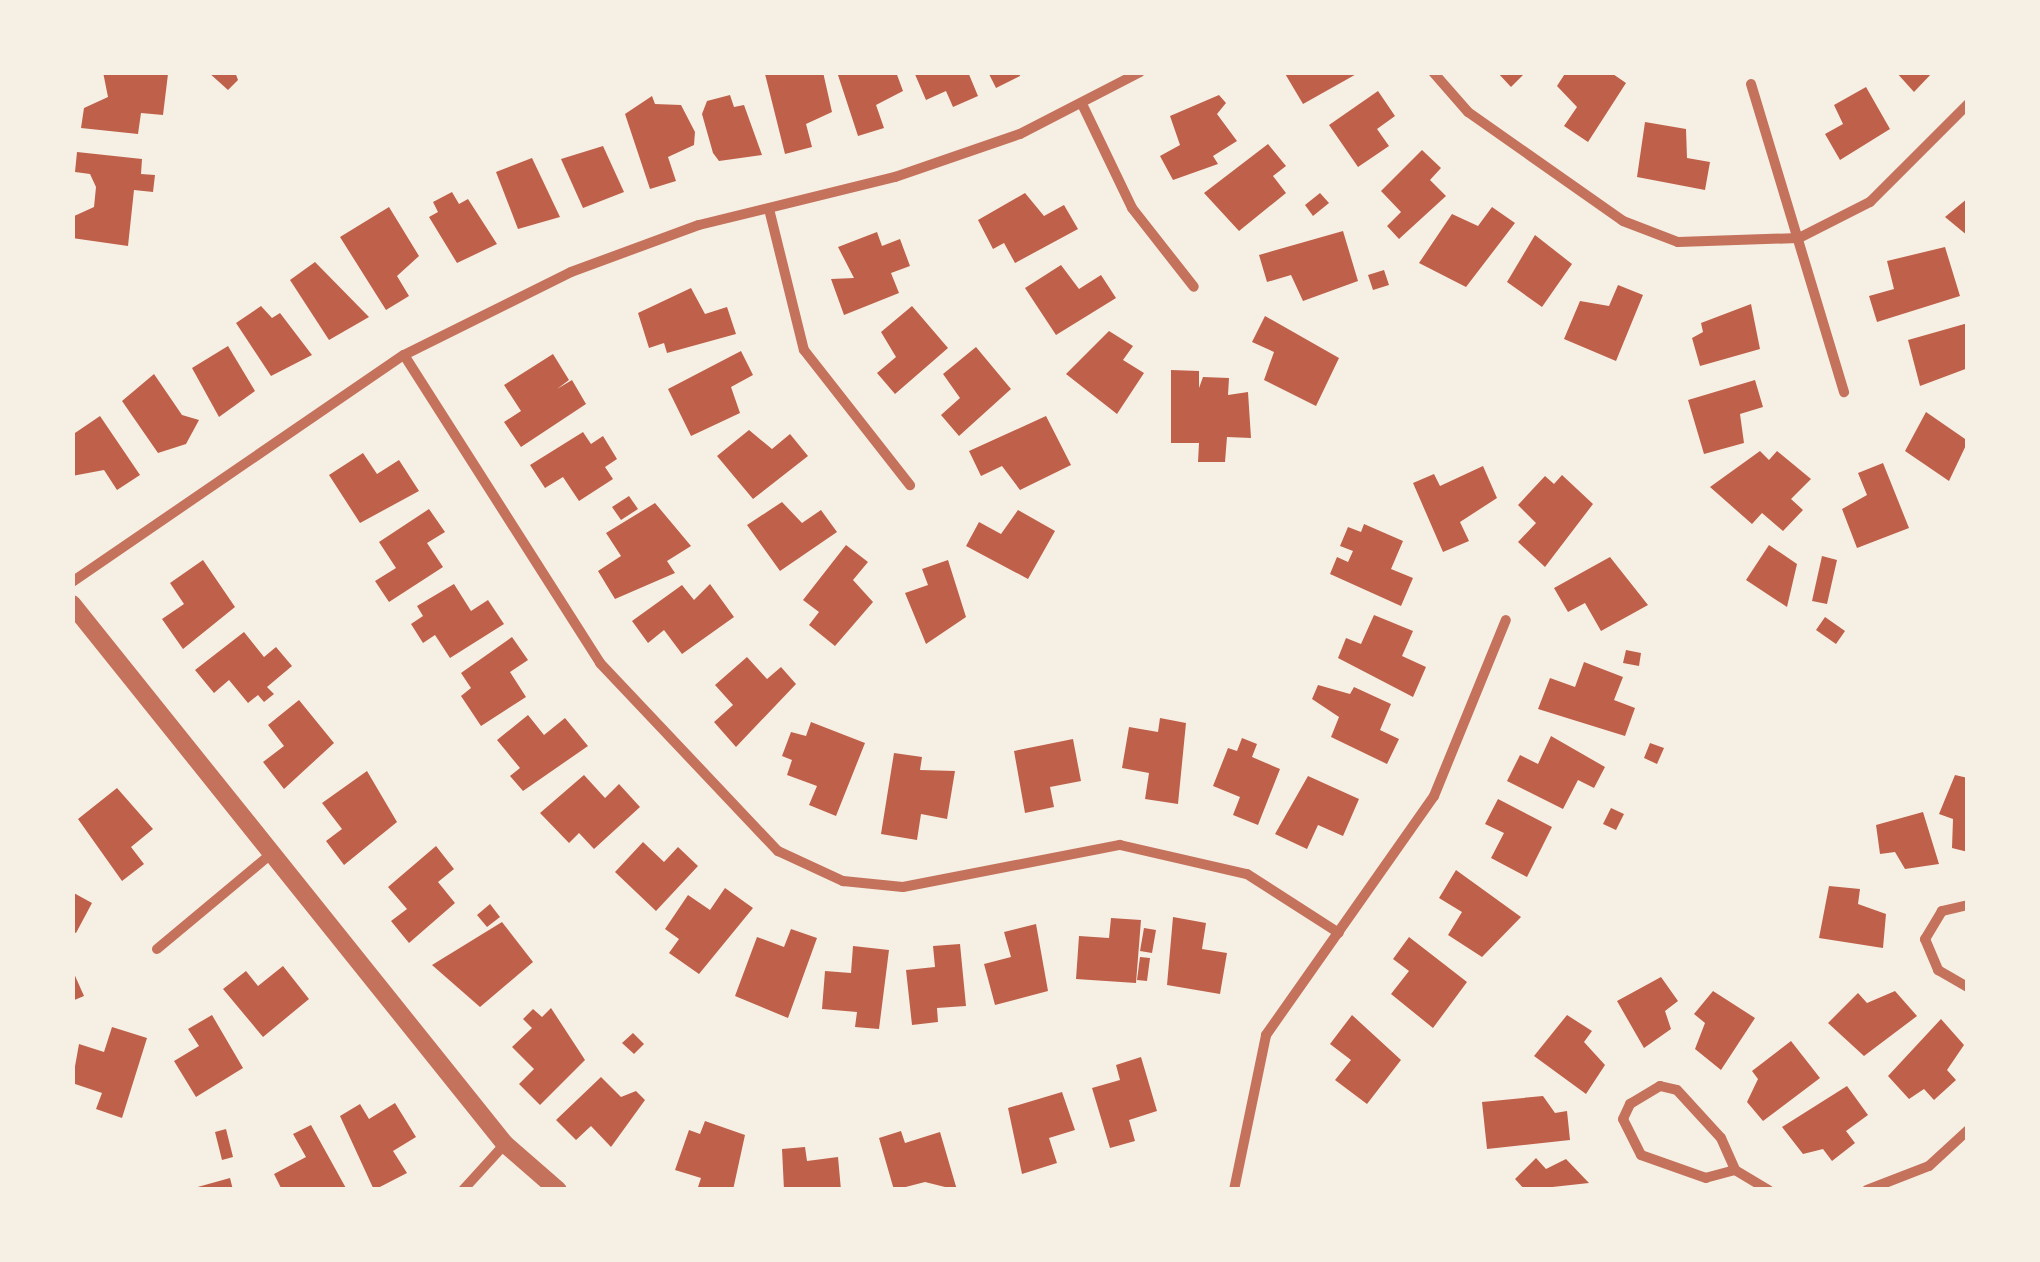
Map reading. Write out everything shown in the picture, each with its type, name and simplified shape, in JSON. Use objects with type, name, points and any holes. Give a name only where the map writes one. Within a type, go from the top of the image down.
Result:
[{"type":"street","points":[[72,582],[404,355],[571,272],[769,209],[895,177],[1083,106],[1140,72]]},
{"type":"street","points":[[1432,72],[1468,112],[1623,222],[1678,242],[1799,238],[1870,202],[1968,104]]},
{"type":"street","points":[[1751,84],[1844,392]]},
{"type":"street","points":[[1083,106],[1132,208],[1194,287]]},
{"type":"street","points":[[769,209],[804,350],[910,485]]},
{"type":"street","points":[[404,355],[600,663],[778,851],[843,881],[903,887],[1120,845],[1247,874],[1339,933]]},
{"type":"street","points":[[72,604],[505,1144],[558,1190]]},
{"type":"street","points":[[1234,1190],[1266,1034],[1434,796],[1506,620]]},
{"type":"street","points":[[157,949],[271,854]]},
{"type":"street","points":[[1968,904],[1942,911],[1925,938],[1938,970],[1968,987]]},
{"type":"street","points":[[1735,1170],[1706,1178],[1641,1155],[1626,1130],[1630,1104],[1660,1086],[1678,1090],[1721,1138],[1735,1170],[1768,1190]]},
{"type":"street","points":[[1867,1190],[1929,1166],[1968,1130]]},
{"type":"street","points":[[462,1190],[505,1144]]},
{"type":"building","points":[[103,72],[168,74],[163,115],[141,113],[138,134],[81,128],[84,108],[108,97]]},
{"type":"building","points":[[208,72],[235,72],[238,80],[228,90]]},
{"type":"building","points":[[823,72],[832,112],[806,124],[812,147],[785,154],[765,74]]},
{"type":"building","points":[[837,72],[896,72],[903,91],[876,105],[884,128],[858,136]]},
{"type":"building","points":[[914,72],[968,72],[978,96],[953,107],[946,91],[926,100]]},
{"type":"building","points":[[988,72],[1019,72],[1020,76],[996,88]]},
{"type":"building","points":[[1284,72],[1360,72],[1303,104]]},
{"type":"building","points":[[1497,72],[1526,72],[1511,87]]},
{"type":"building","points":[[1566,72],[1610,72],[1626,83],[1588,142],[1564,126],[1577,107],[1557,86]]},
{"type":"building","points":[[1896,72],[1933,72],[1914,92]]},
{"type":"building","points":[[1866,87],[1890,129],[1840,160],[1825,134],[1843,124],[1834,105]]},
{"type":"building","points":[[1378,91],[1395,116],[1377,129],[1389,146],[1358,167],[1329,125]]},
{"type":"building","points":[[730,95],[734,107],[744,105],[762,155],[719,161],[713,153],[702,114],[707,101]]},
{"type":"building","points":[[1219,95],[1226,103],[1217,114],[1237,141],[1213,156],[1218,164],[1173,180],[1160,156],[1180,145],[1170,116]]},
{"type":"building","points":[[652,96],[655,104],[681,105],[695,132],[694,145],[668,157],[676,181],[650,189],[625,114]]},
{"type":"building","points":[[1645,122],[1686,129],[1687,158],[1710,162],[1705,190],[1637,177]]},
{"type":"building","points":[[1268,144],[1286,166],[1273,176],[1286,193],[1239,231],[1204,193]]},
{"type":"building","points":[[603,146],[624,192],[583,208],[561,159]]},
{"type":"building","points":[[1422,150],[1441,168],[1430,180],[1446,196],[1399,239],[1387,226],[1401,212],[1381,191]]},
{"type":"building","points":[[77,152],[142,159],[141,174],[155,175],[153,192],[134,190],[128,246],[72,238],[72,217],[94,207],[96,187],[90,174],[75,172]]},
{"type":"building","points":[[532,158],[560,217],[518,229],[496,172]]},
{"type":"building","points":[[452,192],[459,204],[468,199],[497,244],[457,263],[429,217],[438,212],[433,202]]},
{"type":"building","points":[[1025,193],[1044,216],[1064,205],[1078,229],[1015,263],[1004,243],[993,249],[978,220]]},
{"type":"building","points":[[1320,193],[1329,203],[1313,216],[1305,205]]},
{"type":"building","points":[[1968,198],[1968,236],[1945,217]]},
{"type":"building","points":[[389,207],[419,256],[397,276],[409,296],[386,310],[340,237]]},
{"type":"building","points":[[1492,207],[1515,223],[1466,287],[1419,263],[1452,214],[1478,226]]},
{"type":"building","points":[[1343,231],[1358,281],[1303,301],[1291,275],[1267,282],[1259,255]]},
{"type":"building","points":[[877,232],[882,246],[900,239],[910,266],[891,273],[899,293],[844,315],[831,279],[854,278],[838,247]]},
{"type":"building","points":[[1535,235],[1572,264],[1542,307],[1507,282]]},
{"type":"building","points":[[1945,247],[1960,296],[1877,322],[1869,296],[1894,289],[1887,261]]},
{"type":"building","points":[[315,262],[369,317],[329,340],[290,280]]},
{"type":"building","points":[[1061,265],[1079,289],[1101,275],[1116,298],[1056,335],[1025,288]]},
{"type":"building","points":[[1384,270],[1389,285],[1373,290],[1368,275]]},
{"type":"building","points":[[1618,285],[1643,295],[1616,361],[1564,339],[1580,301],[1609,306]]},
{"type":"building","points":[[691,288],[705,314],[727,307],[736,334],[667,353],[664,343],[649,348],[638,313]]},
{"type":"building","points":[[1751,304],[1760,349],[1700,366],[1692,338],[1703,332],[1701,323]]},
{"type":"building","points":[[261,306],[272,318],[280,313],[312,355],[271,376],[236,323]]},
{"type":"building","points":[[912,306],[948,348],[895,394],[877,373],[896,357],[881,332]]},
{"type":"building","points":[[1265,316],[1339,358],[1316,406],[1264,380],[1274,352],[1252,342]]},
{"type":"building","points":[[1968,323],[1968,368],[1920,386],[1908,340]]},
{"type":"building","points":[[1109,331],[1133,346],[1123,360],[1144,373],[1117,414],[1066,374]]},
{"type":"building","points":[[228,346],[255,391],[219,417],[192,368]]},
{"type":"building","points":[[976,347],[1011,389],[959,436],[941,415],[960,398],[943,374]]},
{"type":"building","points":[[741,351],[753,375],[731,387],[740,413],[691,436],[668,389]]},
{"type":"building","points":[[553,354],[569,380],[557,389],[572,380],[586,404],[521,447],[504,422],[521,411],[504,385]]},
{"type":"building","points":[[1171,370],[1199,371],[1199,388],[1203,377],[1229,378],[1228,395],[1248,392],[1251,438],[1227,437],[1225,462],[1198,462],[1199,443],[1171,443]]},
{"type":"building","points":[[154,374],[182,415],[199,420],[186,444],[158,453],[122,401]]},
{"type":"building","points":[[1755,380],[1763,407],[1740,414],[1744,443],[1704,454],[1688,400]]},
{"type":"building","points":[[1926,412],[1968,441],[1949,481],[1905,451]]},
{"type":"building","points":[[100,416],[140,475],[117,490],[104,470],[72,476],[72,435]]},
{"type":"building","points":[[1046,416],[1071,465],[1020,490],[1002,466],[981,476],[969,451]]},
{"type":"building","points":[[749,430],[772,449],[790,434],[808,456],[753,499],[717,456]]},
{"type":"building","points":[[583,432],[591,444],[603,436],[617,459],[605,467],[613,479],[579,501],[563,477],[545,488],[530,465]]},
{"type":"building","points":[[1760,451],[1769,460],[1777,451],[1811,479],[1791,499],[1803,510],[1783,531],[1762,513],[1752,524],[1710,487]]},
{"type":"building","points":[[363,453],[377,474],[399,460],[419,491],[360,523],[329,475]]},
{"type":"building","points":[[1883,463],[1909,528],[1857,548],[1842,509],[1867,495],[1858,473]]},
{"type":"building","points":[[1483,466],[1497,498],[1460,522],[1469,541],[1443,552],[1413,483],[1434,474],[1440,486]]},
{"type":"building","points":[[1562,475],[1593,504],[1545,567],[1518,542],[1536,523],[1518,505],[1545,476],[1554,484]]},
{"type":"building","points":[[629,496],[638,509],[621,520],[612,507]]},
{"type":"building","points":[[782,502],[802,523],[821,510],[837,532],[780,571],[747,525]]},
{"type":"building","points":[[655,503],[691,546],[667,561],[675,573],[615,599],[598,571],[621,556],[606,533]]},
{"type":"building","points":[[429,509],[445,532],[427,543],[443,567],[389,602],[375,581],[396,568],[379,542]]},
{"type":"building","points":[[1018,510],[1055,531],[1028,579],[966,546],[979,522],[1001,534]]},
{"type":"building","points":[[1364,524],[1403,541],[1391,569],[1413,578],[1401,606],[1330,574],[1337,557],[1348,562],[1353,551],[1340,546],[1348,527],[1361,532]]},
{"type":"building","points":[[846,545],[868,562],[853,580],[873,602],[835,646],[809,625],[819,612],[803,600]]},
{"type":"building","points":[[1769,545],[1797,564],[1787,607],[1746,580]]},
{"type":"building","points":[[1822,556],[1837,560],[1827,604],[1812,601]]},
{"type":"building","points":[[1610,557],[1648,605],[1601,631],[1585,603],[1568,612],[1554,588]]},
{"type":"building","points":[[203,560],[235,607],[183,649],[162,619],[184,604],[170,583]]},
{"type":"building","points":[[948,560],[966,617],[926,644],[905,593],[928,585],[922,569]]},
{"type":"building","points":[[454,584],[471,611],[488,600],[504,624],[450,658],[435,635],[423,643],[411,624],[423,616],[417,606]]},
{"type":"building","points":[[710,584],[734,617],[682,654],[664,630],[648,643],[632,621],[682,585],[694,600]]},
{"type":"building","points":[[1374,615],[1413,631],[1402,656],[1426,667],[1413,697],[1338,658],[1346,638],[1361,644]]},
{"type":"building","points":[[1825,617],[1845,631],[1836,644],[1816,630]]},
{"type":"building","points":[[244,632],[264,657],[276,647],[292,666],[267,687],[274,694],[264,702],[258,695],[248,703],[229,680],[214,693],[195,670]]},
{"type":"building","points":[[512,637],[528,660],[510,672],[526,697],[481,726],[461,696],[471,688],[461,673]]},
{"type":"building","points":[[1626,650],[1641,653],[1639,666],[1623,663]]},
{"type":"building","points":[[747,657],[767,679],[781,667],[796,684],[736,747],[714,722],[733,705],[715,685]]},
{"type":"building","points":[[1584,662],[1623,677],[1614,700],[1635,708],[1625,736],[1538,709],[1550,678],[1575,687]]},
{"type":"building","points":[[1318,685],[1350,694],[1354,687],[1391,704],[1380,730],[1399,739],[1387,764],[1331,737],[1339,717],[1312,699]]},
{"type":"building","points":[[299,700],[334,743],[284,789],[263,762],[284,746],[268,725]]},
{"type":"building","points":[[528,715],[544,735],[565,718],[588,746],[523,791],[510,776],[520,768],[497,740]]},
{"type":"building","points":[[1160,718],[1186,723],[1178,804],[1145,799],[1149,773],[1122,768],[1129,727],[1158,732]]},
{"type":"building","points":[[811,722],[865,743],[836,816],[809,805],[817,786],[787,775],[792,760],[782,756],[791,732],[806,736]]},
{"type":"building","points":[[1551,736],[1605,767],[1594,788],[1578,780],[1563,809],[1507,781],[1520,755],[1538,764]]},
{"type":"building","points":[[1242,738],[1257,744],[1252,757],[1280,769],[1258,825],[1233,815],[1240,797],[1213,786],[1228,748],[1237,751]]},
{"type":"building","points":[[1073,739],[1081,781],[1050,787],[1054,807],[1025,813],[1014,751]]},
{"type":"building","points":[[1650,743],[1664,748],[1657,764],[1644,758]]},
{"type":"building","points":[[894,753],[922,757],[920,770],[955,771],[947,819],[921,814],[917,840],[881,834]]},
{"type":"building","points":[[367,771],[397,822],[344,865],[326,841],[342,829],[322,803]]},
{"type":"building","points":[[584,775],[605,798],[619,784],[640,807],[594,849],[579,833],[569,843],[540,813]]},
{"type":"building","points":[[1955,775],[1968,778],[1968,852],[1952,848],[1953,819],[1939,814]]},
{"type":"building","points":[[1308,776],[1359,799],[1343,836],[1318,825],[1307,849],[1275,834]]},
{"type":"building","points":[[117,788],[153,829],[131,847],[144,864],[122,881],[78,819]]},
{"type":"building","points":[[1498,799],[1552,827],[1527,877],[1491,858],[1504,833],[1485,824]]},
{"type":"building","points":[[1611,808],[1624,814],[1616,830],[1603,824]]},
{"type":"building","points":[[1923,812],[1939,864],[1905,869],[1895,852],[1880,854],[1876,825]]},
{"type":"building","points":[[643,842],[664,862],[678,847],[698,866],[656,911],[615,872]]},
{"type":"building","points":[[436,846],[454,869],[438,882],[455,903],[409,943],[391,921],[407,909],[388,887]]},
{"type":"building","points":[[1456,870],[1521,917],[1482,957],[1448,935],[1462,912],[1439,898]]},
{"type":"building","points":[[1829,886],[1860,889],[1858,904],[1886,914],[1883,948],[1819,938]]},
{"type":"building","points":[[725,888],[753,908],[699,974],[669,953],[679,939],[665,929],[688,895],[710,910]]},
{"type":"building","points":[[72,892],[92,903],[76,933],[72,931]]},
{"type":"building","points":[[490,904],[500,917],[487,927],[477,915]]},
{"type":"building","points":[[1173,917],[1206,923],[1202,949],[1227,953],[1220,994],[1167,985]]},
{"type":"building","points":[[1111,918],[1141,920],[1136,983],[1076,979],[1079,936],[1109,938]]},
{"type":"building","points":[[502,922],[533,962],[480,1007],[432,965]]},
{"type":"building","points":[[1036,924],[1048,991],[995,1005],[984,964],[1011,957],[1004,932]]},
{"type":"building","points":[[1144,928],[1156,930],[1152,953],[1140,951]]},
{"type":"building","points":[[791,929],[817,938],[788,1018],[735,996],[757,937],[784,947]]},
{"type":"building","points":[[1409,937],[1467,982],[1433,1028],[1391,994],[1409,971],[1393,959]]},
{"type":"building","points":[[960,944],[966,1006],[937,1008],[938,1022],[912,1025],[906,970],[935,967],[933,946]]},
{"type":"building","points":[[853,946],[889,950],[879,1029],[855,1027],[857,1012],[822,1009],[825,971],[851,973]]},
{"type":"building","points":[[1140,957],[1150,958],[1147,981],[1137,980]]},
{"type":"building","points":[[283,966],[309,999],[263,1037],[223,989],[246,971],[258,986]]},
{"type":"building","points":[[72,969],[84,996],[72,1001]]},
{"type":"building","points":[[1661,977],[1678,1001],[1665,1011],[1671,1029],[1644,1048],[1617,1001]]},
{"type":"building","points":[[1713,991],[1755,1018],[1721,1070],[1695,1049],[1705,1023],[1694,1014]]},
{"type":"building","points":[[1895,991],[1917,1016],[1864,1056],[1828,1023],[1858,993],[1867,1003]]},
{"type":"building","points":[[551,1008],[585,1060],[540,1105],[519,1084],[534,1069],[512,1047],[532,1028],[523,1019],[533,1009],[542,1017]]},
{"type":"building","points":[[212,1015],[243,1068],[196,1097],[174,1061],[199,1046],[188,1029]]},
{"type":"building","points":[[1352,1015],[1401,1060],[1367,1104],[1335,1080],[1351,1060],[1330,1044]]},
{"type":"building","points":[[1567,1015],[1592,1031],[1584,1042],[1605,1065],[1586,1094],[1534,1056]]},
{"type":"building","points":[[1941,1019],[1964,1045],[1947,1070],[1956,1080],[1934,1100],[1924,1089],[1909,1099],[1888,1076]]},
{"type":"building","points":[[112,1027],[147,1038],[122,1118],[96,1109],[102,1093],[72,1083],[79,1044],[104,1052]]},
{"type":"building","points":[[633,1033],[644,1044],[634,1054],[622,1043]]},
{"type":"building","points":[[1791,1041],[1820,1078],[1763,1121],[1747,1102],[1758,1079],[1752,1071]]},
{"type":"building","points":[[1141,1057],[1157,1111],[1129,1120],[1135,1141],[1110,1148],[1092,1088],[1120,1080],[1116,1065]]},
{"type":"building","points":[[601,1077],[621,1097],[636,1091],[645,1100],[611,1147],[591,1126],[576,1140],[556,1120]]},
{"type":"building","points":[[1847,1086],[1868,1115],[1846,1131],[1855,1143],[1832,1161],[1823,1149],[1803,1154],[1782,1127]]},
{"type":"building","points":[[1062,1092],[1075,1130],[1049,1138],[1057,1163],[1022,1174],[1008,1108]]},
{"type":"building","points":[[1543,1096],[1555,1113],[1567,1111],[1570,1140],[1487,1149],[1482,1102]]},
{"type":"building","points":[[395,1103],[416,1137],[393,1151],[407,1173],[374,1190],[340,1116],[360,1104],[369,1119]]},
{"type":"building","points":[[705,1121],[745,1135],[733,1190],[697,1190],[701,1178],[675,1170],[689,1130],[700,1134]]},
{"type":"building","points":[[311,1125],[347,1190],[282,1190],[274,1174],[306,1157],[293,1134]]},
{"type":"building","points":[[226,1129],[233,1157],[222,1160],[215,1132]]},
{"type":"building","points":[[901,1131],[905,1143],[940,1132],[957,1190],[925,1182],[894,1190],[879,1138]]},
{"type":"building","points":[[805,1147],[807,1161],[838,1157],[841,1190],[784,1190],[782,1149]]},
{"type":"building","points":[[1536,1158],[1546,1169],[1566,1159],[1589,1183],[1525,1190],[1515,1179]]},
{"type":"building","points":[[230,1178],[233,1190],[194,1190],[194,1188]]}]
